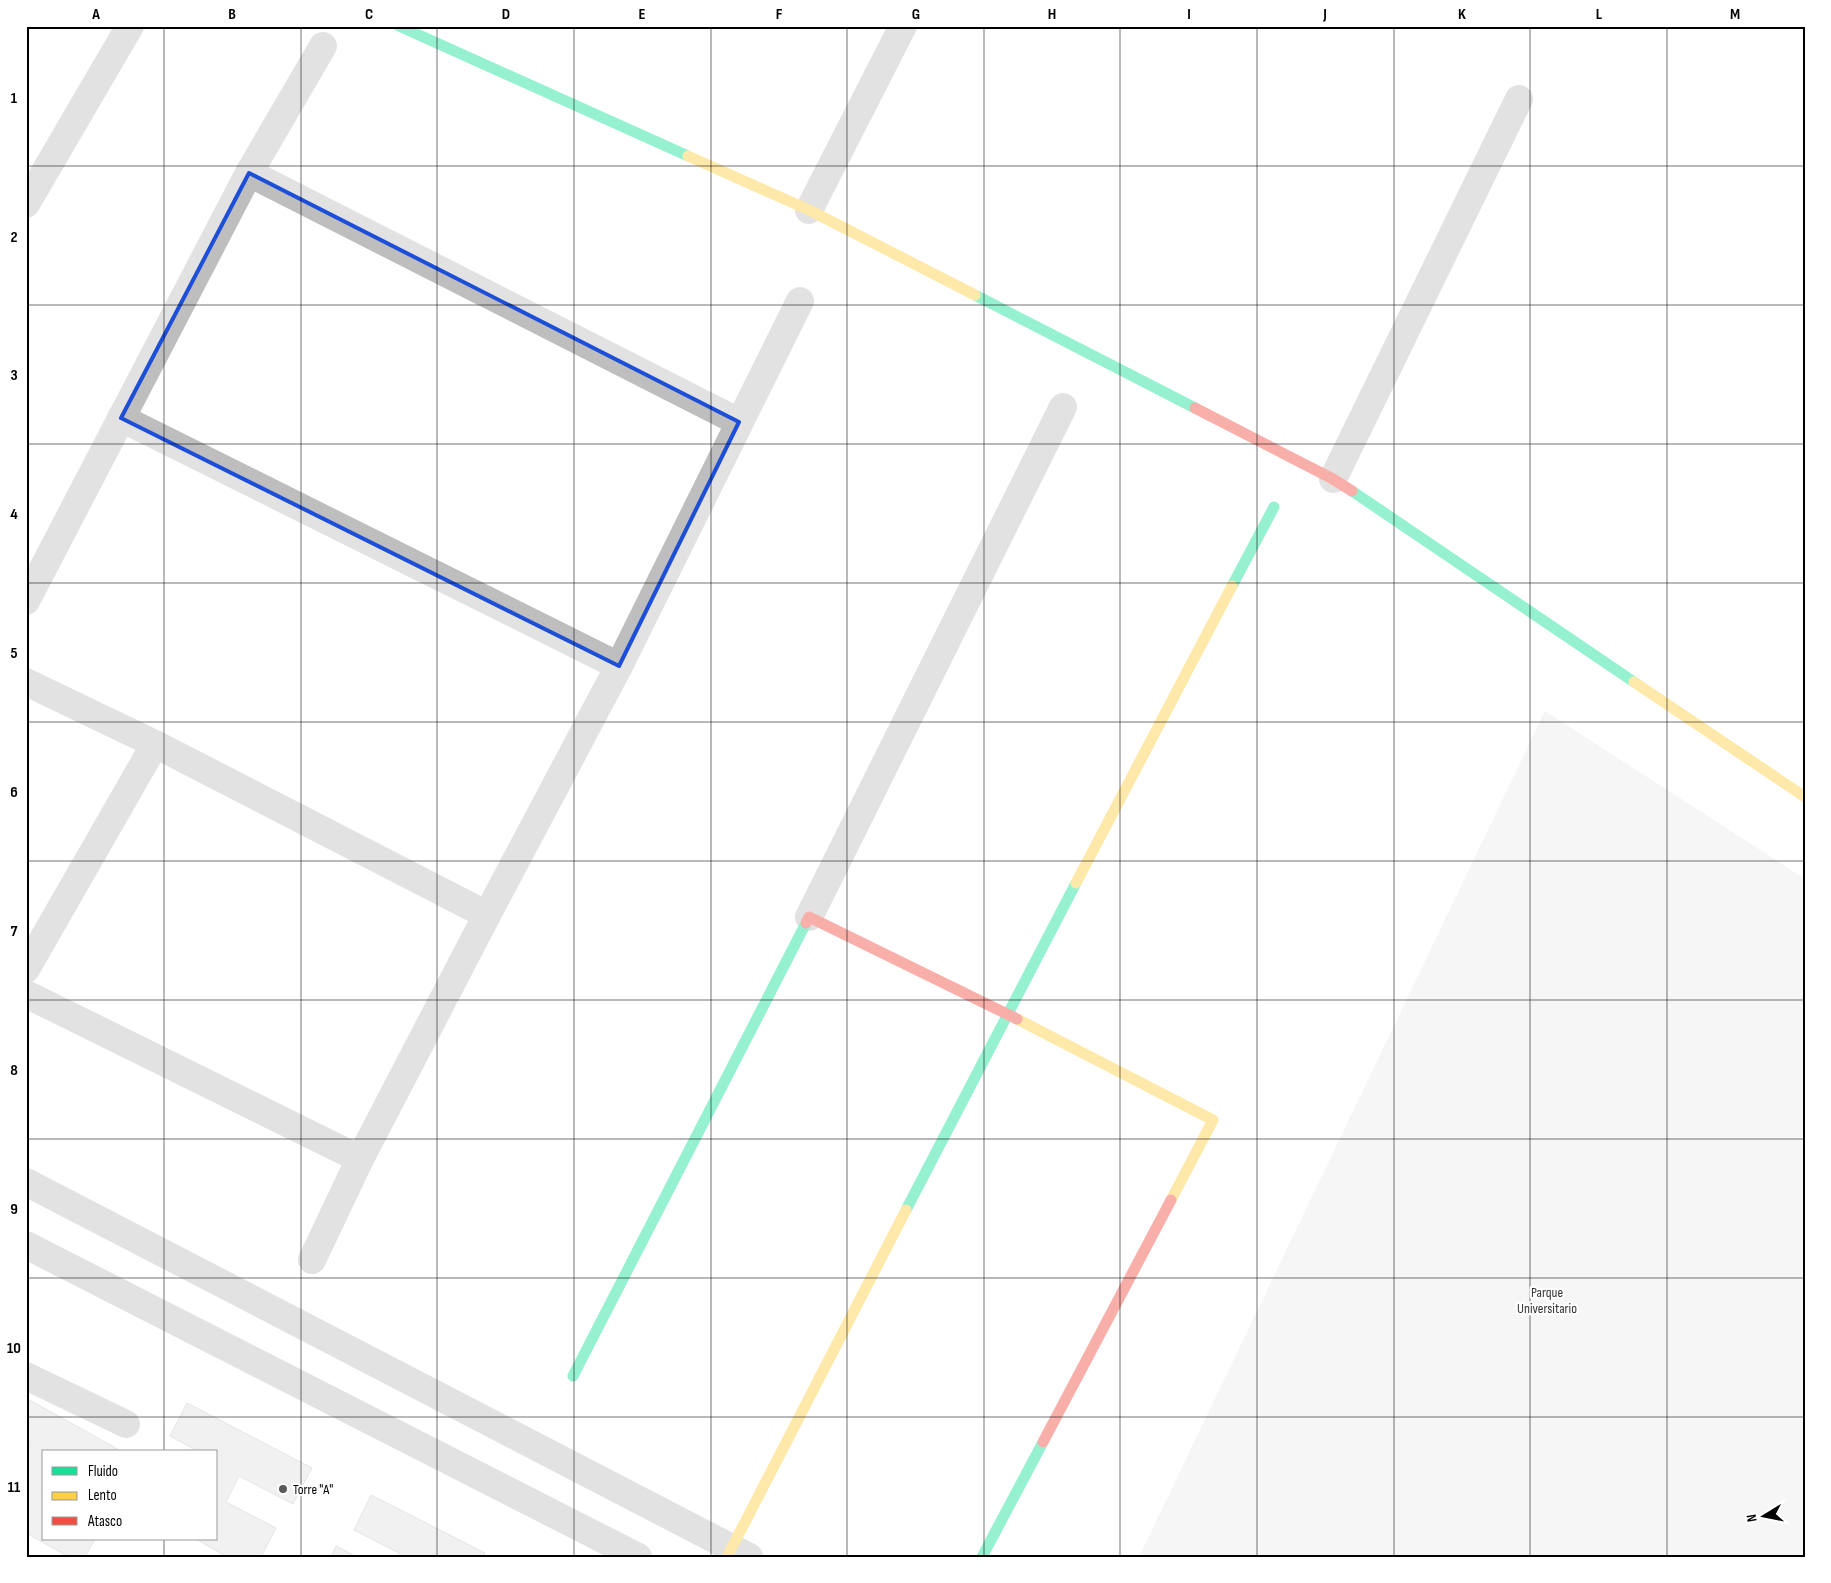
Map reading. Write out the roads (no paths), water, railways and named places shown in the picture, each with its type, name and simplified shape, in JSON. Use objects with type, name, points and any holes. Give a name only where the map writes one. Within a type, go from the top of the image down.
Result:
[{"type":"street","points":[[26,204],[130,26]]},
{"type":"street","points":[[399,26],[809,210],[1333,479],[1805,797]]},
{"type":"street","points":[[809,210],[903,26]]},
{"type":"street","points":[[26,601],[249,173],[323,46]]},
{"type":"street","points":[[1333,479],[1518,99]]},
{"type":"street","points":[[249,173],[739,422]]},
{"type":"street","points":[[312,1260],[360,1159],[619,666],[800,301]]},
{"type":"street","points":[[573,1376],[809,917],[1063,407]]},
{"type":"street","points":[[121,418],[619,666]]},
{"type":"street","points":[[28,1190],[736,1554],[1007,1014],[1274,507]]},
{"type":"street","points":[[26,682],[155,744],[487,915]]},
{"type":"street","points":[[26,969],[155,744]]},
{"type":"street","points":[[809,917],[1007,1014],[1213,1120],[982,1557]]},
{"type":"street","points":[[26,994],[360,1159]]},
{"type":"street","points":[[26,1245],[638,1557]]},
{"type":"street","points":[[26,1376],[126,1424]]},
{"type":"place","name":"Torre \"A\"","points":[[283,1489]]},
{"type":"park label","name":"Parque Universitario","points":[[1547,1300]]}]
